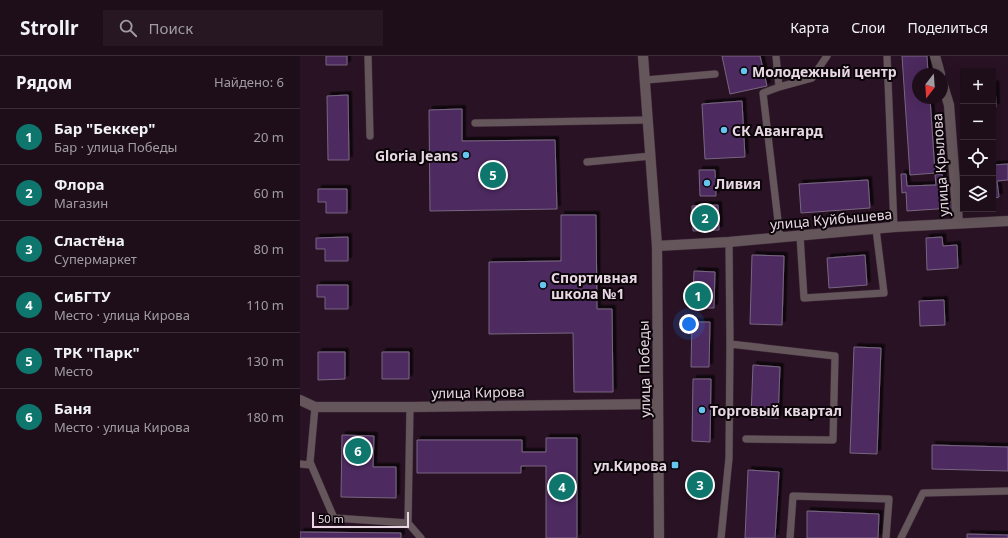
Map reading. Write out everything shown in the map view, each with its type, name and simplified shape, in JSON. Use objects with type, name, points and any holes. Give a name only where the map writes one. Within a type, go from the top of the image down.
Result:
[{"type":"street","name":"улица Победы","points":[[643,56],[646,80],[657,246],[659,538]]},
{"type":"street","points":[[935,56],[938,68]]},
{"type":"street","name":"улица Крылова","points":[[948,102],[958,223]]},
{"type":"street","name":"улица Куйбышева","points":[[657,246],[780,238],[894,227],[1008,221]]},
{"type":"street","name":"улица Кирова","points":[[300,400],[315,407],[410,408],[658,404]]},
{"type":"lane","points":[[368,56],[370,136]]},
{"type":"lane","points":[[776,56],[779,87]]},
{"type":"lane","points":[[780,238],[763,93],[812,78],[827,56]]},
{"type":"lane","points":[[887,56],[894,227]]},
{"type":"lane","points":[[646,80],[715,74]]},
{"type":"lane","points":[[475,123],[648,120]]},
{"type":"lane","points":[[587,162],[651,156]]},
{"type":"lane","points":[[800,236],[804,298],[884,293],[876,229]]},
{"type":"lane","points":[[721,538],[729,458],[729,242]]},
{"type":"lane","points":[[730,344],[835,356],[833,440],[746,439]]},
{"type":"lane","points":[[315,407],[310,462],[334,518],[408,523]]},
{"type":"lane","points":[[410,408],[408,523],[421,538]]},
{"type":"lane","points":[[300,464],[311,465]]},
{"type":"lane","points":[[901,538],[923,493],[1008,491]]},
{"type":"lane","points":[[790,538],[793,496],[889,500],[886,538]]},
{"type":"building","points":[[326,56],[347,56],[347,65],[326,65]]},
{"type":"building","name":"Молодежный центр","points":[[722,56],[760,56],[767,86],[730,94]]},
{"type":"building","points":[[902,56],[927,56],[928,68],[912,68],[912,104],[930,104],[935,173],[910,175]]},
{"type":"building","points":[[348,95],[349,160],[328,160],[327,96]]},
{"type":"building","name":"СК Авангард","points":[[742,101],[745,157],[705,159],[702,104]]},
{"type":"building","points":[[462,109],[462,141],[555,140],[557,209],[430,211],[429,110]]},
{"type":"building","points":[[1008,164],[1008,180],[997,181],[999,197],[996,198],[996,176],[996,165]]},
{"type":"building","name":"Ливия","points":[[699,170],[715,170],[716,196],[700,196]]},
{"type":"building","points":[[901,174],[906,174],[907,186],[936,185],[935,175],[942,174],[944,203],[952,202],[952,208],[907,211],[906,192],[902,193]]},
{"type":"building","points":[[868,180],[870,208],[801,213],[799,184]]},
{"type":"building","points":[[318,189],[347,189],[347,213],[326,213],[326,202],[318,202]]},
{"type":"building","points":[[718,205],[719,230],[693,231],[692,206]]},
{"type":"building","name":"Спортивная школа №1","points":[[561,215],[596,215],[597,309],[612,309],[613,392],[574,392],[573,333],[489,334],[489,262],[561,261]]},
{"type":"building","points":[[348,237],[348,261],[325,261],[325,249],[316,249],[316,238]]},
{"type":"building","points":[[942,237],[943,246],[957,245],[958,268],[927,270],[926,238]]},
{"type":"building","points":[[752,255],[784,256],[782,325],[750,324]]},
{"type":"building","points":[[865,255],[867,285],[829,288],[827,258]]},
{"type":"building","points":[[694,271],[715,272],[714,308],[701,308],[701,296],[693,296]]},
{"type":"building","points":[[317,285],[348,285],[348,309],[325,309],[325,297],[317,297]]},
{"type":"building","points":[[944,300],[945,325],[920,326],[919,301]]},
{"type":"building","points":[[692,322],[710,322],[709,367],[691,367]]},
{"type":"building","points":[[854,347],[881,348],[877,454],[850,453]]},
{"type":"building","points":[[318,352],[345,352],[345,379],[318,380]]},
{"type":"building","points":[[382,352],[409,352],[409,379],[382,379]]},
{"type":"building","points":[[753,365],[780,367],[778,418],[751,417]]},
{"type":"building","name":"Торговый квартал","points":[[693,379],[711,379],[710,442],[692,441]]},
{"type":"building","points":[[342,435],[374,436],[373,467],[396,467],[396,498],[341,497]]},
{"type":"building","points":[[546,438],[577,438],[577,538],[546,538],[546,466],[521,466],[521,473],[417,473],[417,440],[522,440],[522,452],[546,452]]},
{"type":"building","points":[[932,445],[1008,447],[1008,471],[932,469]]},
{"type":"building","points":[[748,470],[779,472],[775,538],[745,538]]},
{"type":"building","points":[[807,511],[879,514],[878,538],[807,538]]},
{"type":"building","points":[[300,532],[401,533],[401,538],[300,538]]},
{"type":"building","points":[[967,534],[1008,535],[1008,538],[967,538]]},
{"type":"place","name":"Молодежный центр","points":[[744,71]]},
{"type":"place","name":"СК Авангард","points":[[724,130]]},
{"type":"place","name":"Gloria Jeans","points":[[466,155]]},
{"type":"place","name":"ТРК \"Парк\"","points":[[493,175]]},
{"type":"place","name":"Ливия","points":[[707,183]]},
{"type":"place","name":"Флора","points":[[705,218]]},
{"type":"place","name":"Спортивная школа №1","points":[[543,285]]},
{"type":"place","name":"Бар \"Беккер\"","points":[[698,296]]},
{"type":"place","name":"Торговый квартал","points":[[702,410]]},
{"type":"place","name":"Баня","points":[[358,451]]},
{"type":"place","name":"ул.Кирова","points":[[675,465]]},
{"type":"place","name":"Сластёна","points":[[700,485]]},
{"type":"place","name":"СиБГТУ","points":[[562,487]]}]
